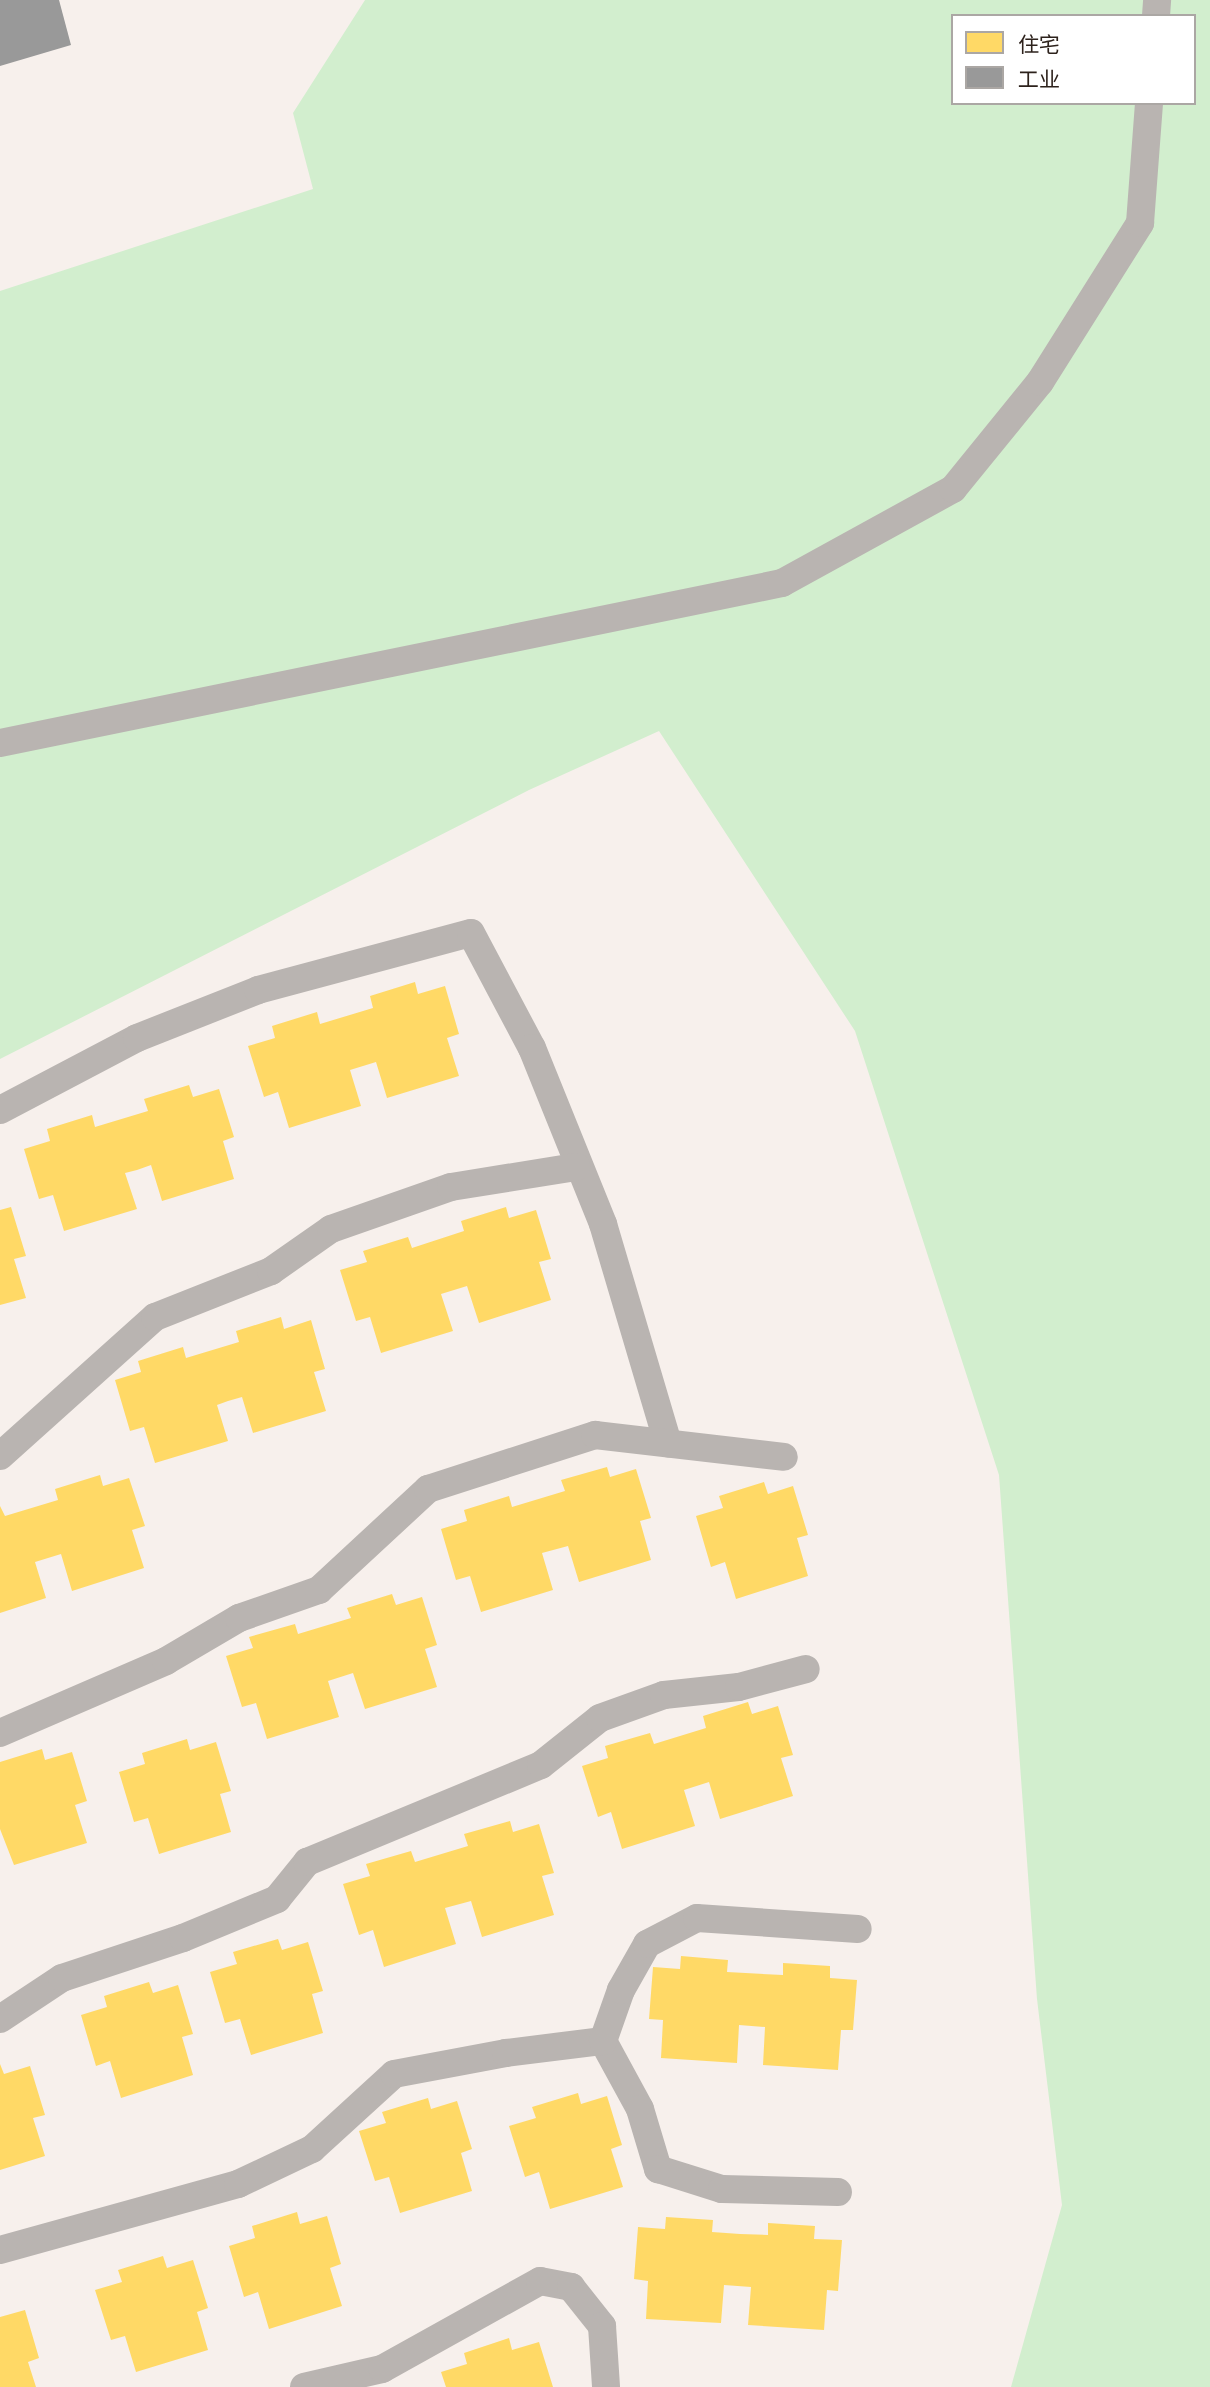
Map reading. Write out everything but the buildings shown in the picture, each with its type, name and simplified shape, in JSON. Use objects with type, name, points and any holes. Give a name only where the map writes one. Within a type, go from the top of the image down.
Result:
[{"type":"lane","points":[[0,743],[782,583],[953,489],[1040,382],[1140,223],[1149,105]]},
{"type":"lane","points":[[0,1110],[136,1038],[258,990],[471,933],[531,1048],[576,1167],[603,1224],[668,1444]]},
{"type":"lane","points":[[0,1455],[155,1317],[271,1271],[331,1229],[451,1187],[576,1167]]},
{"type":"lane","points":[[0,1733],[166,1661],[239,1618],[318,1590],[428,1489],[595,1435],[784,1457]]},
{"type":"lane","points":[[0,2019],[62,1978],[183,1938],[277,1899],[307,1862],[541,1765],[600,1718],[664,1695],[739,1687],[806,1669]]},
{"type":"lane","points":[[838,2192],[722,2189],[658,2169],[640,2109],[603,2041],[621,1990],[647,1944],[697,1919],[858,1929]]},
{"type":"lane","points":[[0,2250],[239,2183],[312,2149],[394,2074],[506,2053],[603,2041]]},
{"type":"lane","points":[[304,2387],[382,2369],[490,2305],[540,2281],[571,2287],[602,2326],[606,2387]]},
{"type":"green space","points":[[365,0],[1210,0],[1210,2387],[1011,2387],[1062,2205],[1037,1999],[999,1475],[855,1031],[659,731],[529,790],[0,1059],[0,291],[313,189],[293,113]]}]
